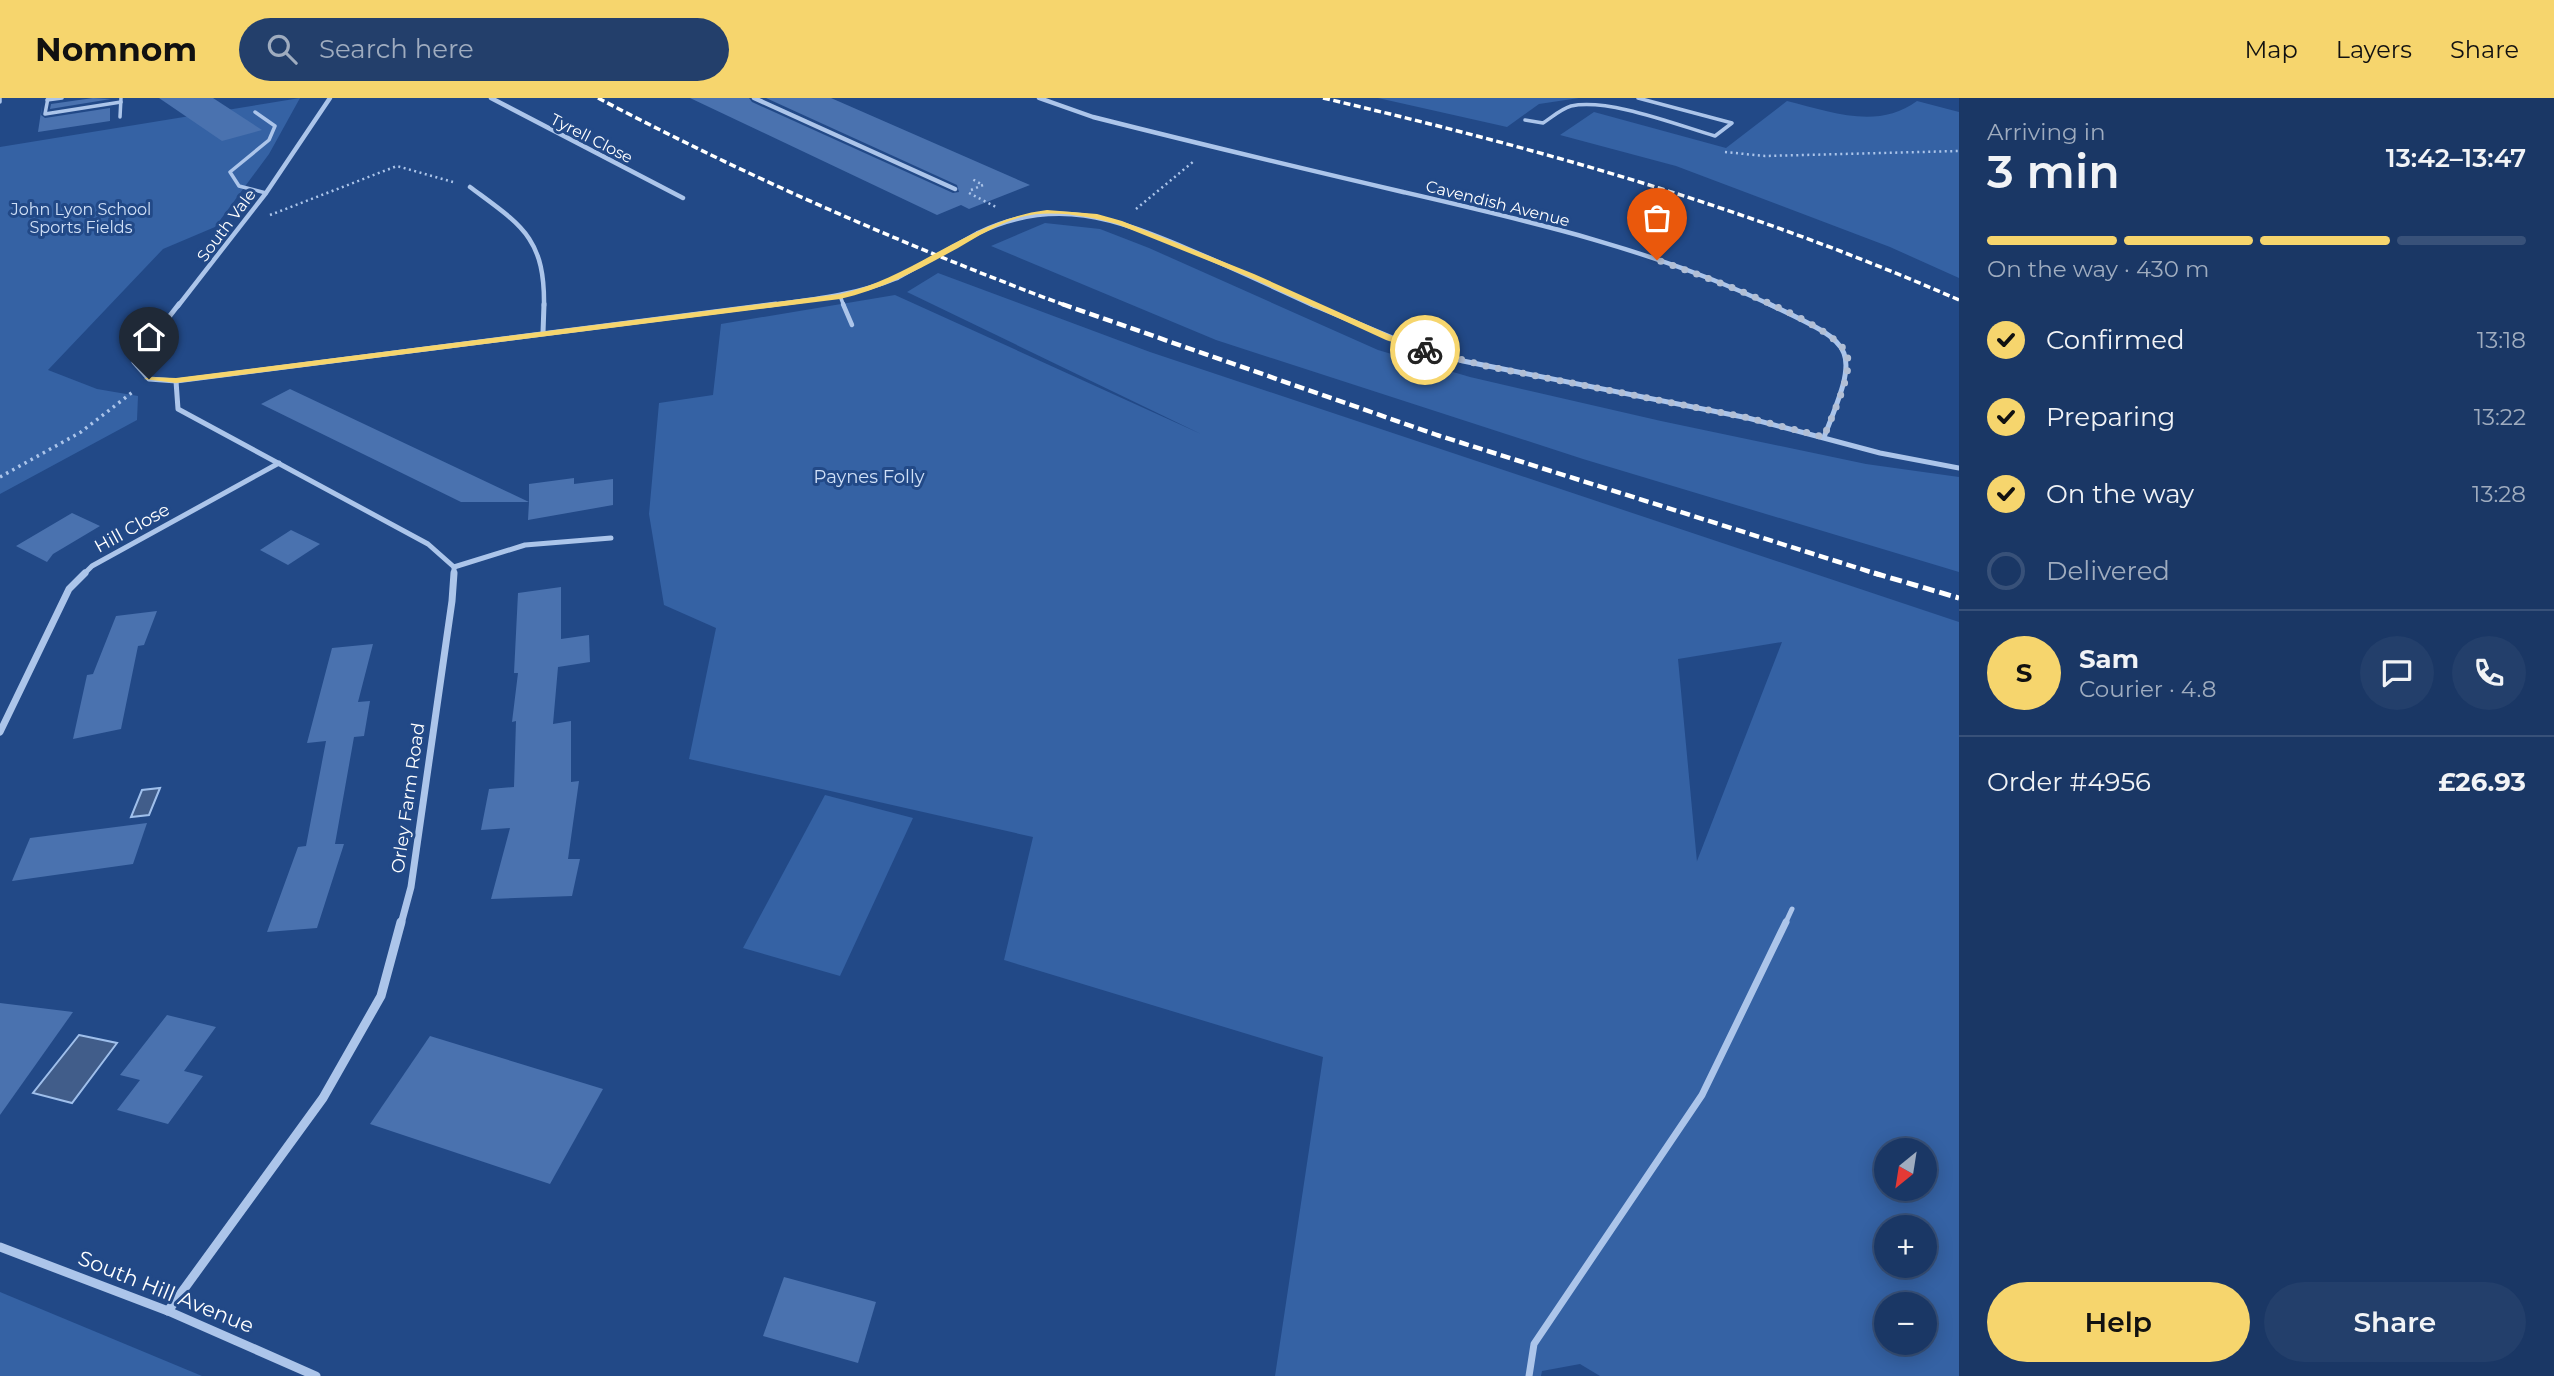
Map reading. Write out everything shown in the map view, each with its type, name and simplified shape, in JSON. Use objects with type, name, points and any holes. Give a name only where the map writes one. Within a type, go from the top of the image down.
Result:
[{"type":"street","name":"South Vale","points":[[149,379],[134,362],[266,193],[330,98]]},
{"type":"street","name":"Tyrell Close","points":[[491,98],[683,198]]},
{"type":"street","points":[[754,98],[955,189]]},
{"type":"street","name":"Cavendish Avenue","points":[[1039,98],[1093,117],[1212,147],[1516,218],[1709,278],[1773,305],[1827,334],[1844,348],[1848,357],[1848,374],[1824,437]]},
{"type":"street","points":[[470,187],[517,225],[541,260],[543,333]]},
{"type":"street","points":[[149,379],[176,381],[840,296],[871,289],[897,278],[998,223],[1022,215],[1047,212],[1097,216],[1119,223],[1251,275],[1389,338],[1436,354],[1749,418],[1899,457],[1959,468]]},
{"type":"street","points":[[176,381],[178,409],[428,544],[454,566],[525,545],[611,538]]},
{"type":"street","name":"Hill Close","points":[[0,732],[69,589],[92,566],[279,463]]},
{"type":"street","name":"Orley Farm Road","points":[[168,1311],[323,1098],[382,996],[411,887],[452,601],[454,566]]},
{"type":"street","name":"South Hill Avenue","points":[[0,1247],[168,1311],[316,1376]]},
{"type":"lane","points":[[62,98],[48,99],[46,114],[121,100],[120,117]]},
{"type":"lane","points":[[1525,120],[1543,123],[1574,105],[1588,104],[1608,106],[1715,136],[1732,123],[1638,98]]},
{"type":"lane","points":[[255,111],[275,127],[269,140],[230,172],[239,186],[266,193]]},
{"type":"lane","points":[[840,296],[852,326]]},
{"type":"lane","points":[[1529,1376],[1534,1344],[1702,1095],[1792,909]]},
{"type":"path","points":[[1119,223],[1212,147]]},
{"type":"path","points":[[1717,152],[1765,156],[1959,151]]},
{"type":"path","points":[[248,216],[276,215],[397,166],[470,187]]},
{"type":"path","points":[[949,186],[964,180],[958,177],[963,175],[983,185],[966,192],[999,208]]},
{"type":"path","points":[[0,477],[81,432],[149,379]]},
{"type":"green space","name":"John Lyon School Sports Fields","points":[[300,98],[269,154],[215,227],[163,249],[48,370],[97,389],[138,396],[137,420],[0,494],[0,147]]},
{"type":"green space","points":[[1378,98],[1579,98],[1539,104],[1507,127]]},
{"type":"green space","points":[[1787,101],[1854,116],[1886,115],[1917,101],[1959,112],[1959,278],[1890,247],[1676,166],[1560,135],[1594,112],[1726,148]]},
{"type":"green space","points":[[1045,223],[1100,229],[1149,248],[1378,350],[1470,377],[1866,464],[1959,477],[1959,572],[1583,459],[1216,340],[991,246]]},
{"type":"green space","name":"Paynes Folly","points":[[938,273],[1150,352],[1959,622],[1959,1376],[1600,1376],[1580,1364],[1542,1371],[1541,1376],[1275,1376],[1323,1057],[1004,960],[1033,837],[689,759],[716,628],[664,605],[649,514],[659,403],[713,395],[721,324],[895,295],[1201,434],[907,292]],"holes":[[[1782,642],[1697,862],[1678,659]]]},
{"type":"green space","points":[[825,795],[913,818],[840,976],[743,948]]},
{"type":"green space","points":[[0,1292],[202,1376],[0,1376]]},
{"type":"shaded area","points":[[160,788],[149,815],[131,817],[142,790]]},
{"type":"shaded area","points":[[79,1035],[117,1043],[72,1103],[33,1093]]},
{"type":"building","points":[[93,98],[111,99],[50,109],[51,104]]},
{"type":"building","points":[[159,98],[213,98],[262,130],[222,141]]},
{"type":"building","points":[[690,98],[749,98],[752,102],[953,193],[959,192],[957,185],[766,98],[831,98],[1030,185],[969,209],[961,205],[937,215]]},
{"type":"building","points":[[42,105],[41,115],[45,118],[110,108],[110,121],[38,132]]},
{"type":"building","points":[[290,389],[529,502],[461,502],[261,404]]},
{"type":"building","points":[[574,478],[574,484],[613,479],[613,505],[528,520],[529,484]]},
{"type":"building","points":[[72,513],[100,526],[53,554],[47,562],[16,546]]},
{"type":"building","points":[[291,530],[320,544],[288,565],[260,550]]},
{"type":"building","points":[[561,587],[561,639],[589,635],[590,662],[558,667],[553,724],[571,721],[571,782],[579,781],[568,859],[580,859],[572,896],[491,899],[510,828],[481,830],[489,789],[514,787],[516,721],[512,722],[518,673],[514,673],[518,593]]},
{"type":"building","points":[[157,611],[144,645],[138,646],[121,729],[73,739],[87,675],[93,674],[116,616]]},
{"type":"building","points":[[373,644],[358,702],[370,701],[364,736],[354,737],[335,844],[344,844],[317,928],[267,932],[298,847],[306,846],[326,741],[307,743],[332,648]]},
{"type":"building","points":[[147,823],[133,864],[12,881],[30,838]]},
{"type":"building","points":[[0,1003],[73,1012],[0,1115]]},
{"type":"building","points":[[167,1015],[216,1027],[184,1071],[203,1076],[168,1124],[117,1110],[140,1080],[120,1075]]},
{"type":"building","points":[[430,1036],[603,1089],[550,1184],[370,1124]]},
{"type":"building","points":[[784,1277],[876,1302],[858,1363],[763,1336]]},
{"type":"railway","points":[[598,98],[829,210],[1067,306]]},
{"type":"railway","points":[[1323,98],[1487,139],[1646,184],[1803,237],[1959,300]]},
{"type":"railway","points":[[1062,304],[1437,435],[1880,575]]},
{"type":"railway","points":[[1874,573],[1959,598]]},
{"type":"way so far","points":[[1425,350],[1486,366],[1749,418],[1824,437],[1848,374],[1848,357],[1844,348],[1827,334],[1773,305],[1657,260]]},
{"type":"route","points":[[149,379],[176,381],[840,296],[871,289],[897,278],[998,223],[1022,215],[1047,212],[1097,216],[1158,237],[1251,275],[1389,338],[1425,350]]}]
